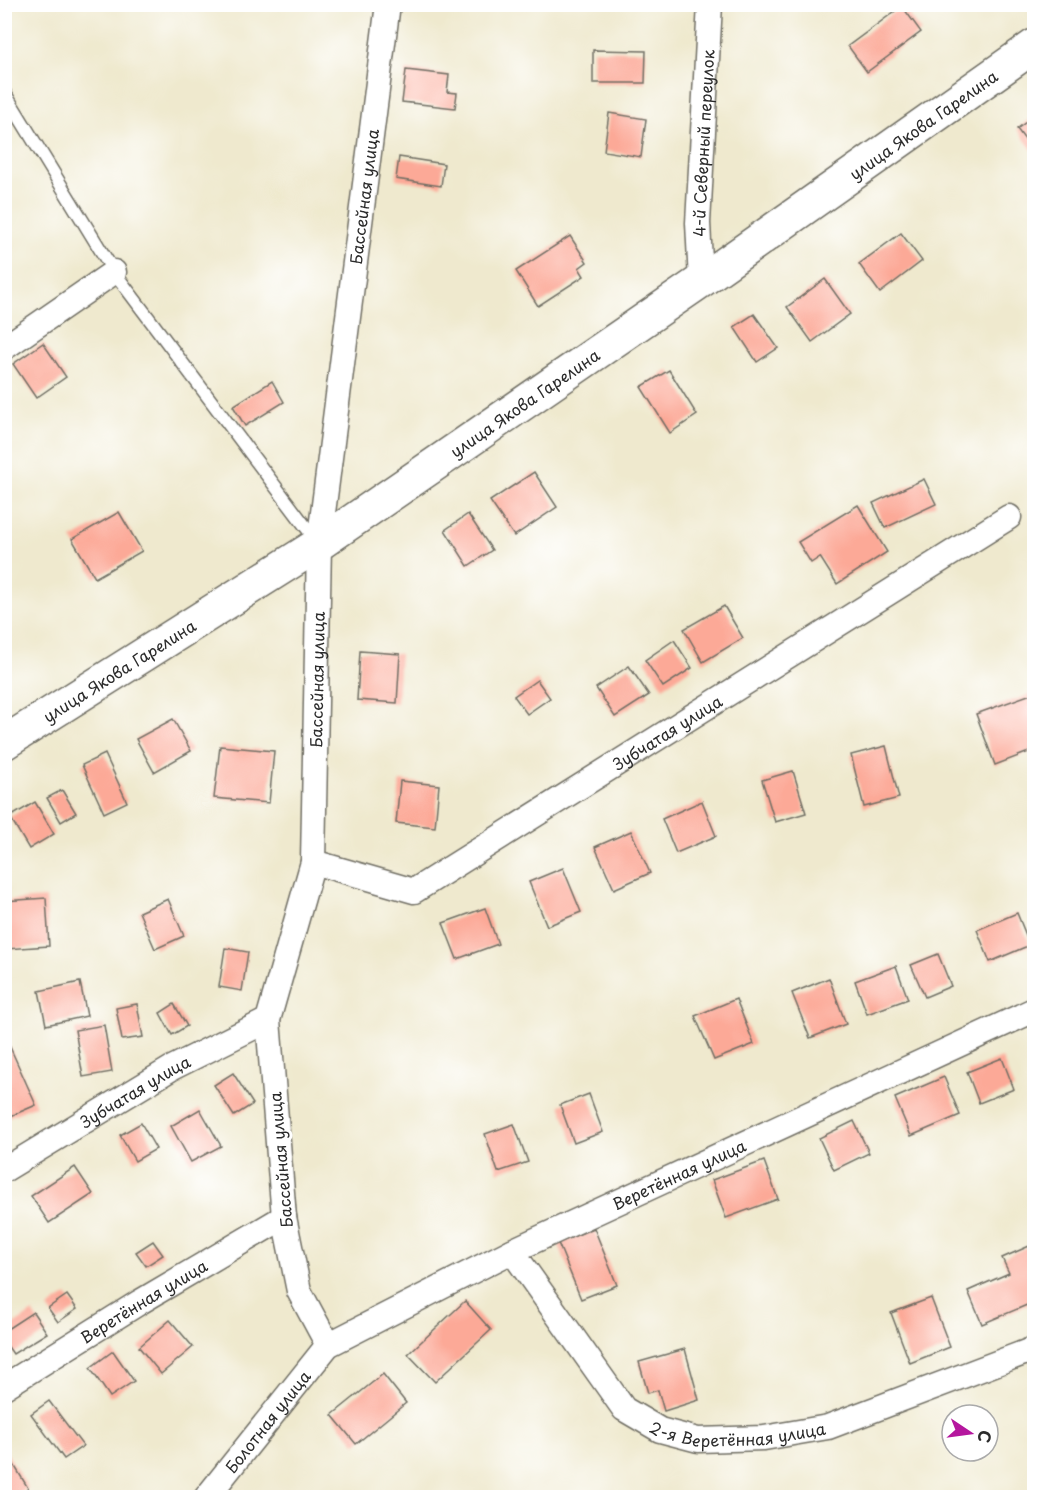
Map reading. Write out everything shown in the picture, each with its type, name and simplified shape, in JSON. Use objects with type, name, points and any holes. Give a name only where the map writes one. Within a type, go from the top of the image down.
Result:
[{"type":"main road","name":"улица Якова Гарелина","points":[[4,743],[319,544],[701,281],[1035,46]]},
{"type":"street","name":"Бассейная улица","points":[[328,1345],[299,1291],[284,1217],[268,1020],[313,862],[319,544],[388,4]]},
{"type":"street","name":"4-й Северный переулок","points":[[701,281],[698,223],[710,4]]},
{"type":"street","points":[[4,348],[114,272]]},
{"type":"street","name":"Зубчатая улица","points":[[313,862],[414,891],[1009,517]]},
{"type":"street","name":"Веретённая улица","points":[[328,1345],[512,1251],[1035,1010]]},
{"type":"street","name":"Зубчатая улица","points":[[4,1170],[172,1068],[268,1020]]},
{"type":"street","name":"Веретённая улица","points":[[4,1387],[140,1302],[284,1217]]},
{"type":"street","name":"2-я Веретённая улица","points":[[512,1251],[624,1409],[660,1430],[698,1440],[764,1438],[828,1427],[1035,1348]]},
{"type":"street","name":"Болотная улица","points":[[206,1497],[328,1345]]},
{"type":"lane","points":[[4,92],[114,272],[319,544]]},
{"type":"building","points":[[902,6],[921,32],[867,72],[848,46]]},
{"type":"building","points":[[593,50],[646,51],[645,83],[593,83]]},
{"type":"building","points":[[406,70],[449,75],[447,92],[457,93],[455,108],[402,102]]},
{"type":"building","points":[[609,113],[646,119],[641,157],[604,151]]},
{"type":"building","points":[[1034,116],[1034,152],[1017,129]]},
{"type":"building","points":[[399,157],[444,164],[441,186],[396,179]]},
{"type":"building","points":[[901,233],[922,261],[880,293],[859,264]]},
{"type":"building","points":[[570,236],[587,262],[579,268],[584,276],[538,306],[516,271]]},
{"type":"building","points":[[825,279],[850,314],[812,342],[787,307]]},
{"type":"building","points":[[754,314],[778,348],[757,362],[734,327]]},
{"type":"building","points":[[43,343],[66,377],[36,398],[13,364]]},
{"type":"building","points":[[669,370],[697,415],[670,433],[641,387]]},
{"type":"building","points":[[272,381],[284,402],[245,426],[233,406]]},
{"type":"building","points":[[534,472],[557,507],[514,536],[490,501]]},
{"type":"building","points":[[924,479],[936,504],[885,528],[873,503]]},
{"type":"building","points":[[858,505],[887,552],[837,584],[820,557],[811,563],[798,542]]},
{"type":"building","points":[[119,512],[142,551],[95,578],[72,539]]},
{"type":"building","points":[[468,514],[492,550],[468,566],[445,530]]},
{"type":"building","points":[[724,606],[743,638],[703,662],[684,629]]},
{"type":"building","points":[[674,640],[692,668],[663,687],[645,660]]},
{"type":"building","points":[[360,651],[400,654],[397,703],[357,700]]},
{"type":"building","points":[[629,666],[649,695],[615,717],[596,688]]},
{"type":"building","points":[[537,680],[550,698],[527,714],[514,696]]},
{"type":"building","points":[[1034,693],[1034,750],[995,765],[976,714]]},
{"type":"building","points":[[173,719],[191,751],[154,772],[136,739]]},
{"type":"building","points":[[220,746],[274,751],[269,803],[214,798]]},
{"type":"building","points":[[886,746],[899,798],[864,807],[851,755]]},
{"type":"building","points":[[105,754],[127,802],[104,813],[82,765]]},
{"type":"building","points":[[793,771],[806,813],[775,822],[762,780]]},
{"type":"building","points":[[400,781],[439,785],[435,827],[396,823]]},
{"type":"building","points":[[62,790],[76,813],[61,822],[47,798]]},
{"type":"building","points":[[702,801],[716,836],[676,853],[662,819]]},
{"type":"building","points":[[35,802],[54,834],[29,849],[10,817]]},
{"type":"building","points":[[631,831],[650,873],[614,889],[595,847]]},
{"type":"building","points":[[563,868],[581,912],[547,926],[529,882]]},
{"type":"building","points":[[46,898],[49,946],[6,949],[4,901]]},
{"type":"building","points":[[168,899],[184,936],[155,949],[139,912]]},
{"type":"building","points":[[485,908],[498,944],[457,959],[443,923]]},
{"type":"building","points":[[1017,913],[1030,945],[990,962],[977,930]]},
{"type":"building","points":[[225,948],[248,952],[242,991],[219,987]]},
{"type":"building","points":[[938,954],[951,986],[925,997],[911,965]]},
{"type":"building","points":[[896,966],[908,999],[867,1014],[855,981]]},
{"type":"building","points":[[829,978],[846,1024],[810,1038],[792,993]]},
{"type":"building","points":[[80,982],[87,1016],[46,1025],[39,991]]},
{"type":"building","points":[[736,999],[754,1044],[714,1060],[695,1016]]},
{"type":"building","points":[[137,1004],[143,1037],[122,1040],[116,1008]]},
{"type":"building","points":[[174,1004],[187,1026],[172,1035],[160,1013]]},
{"type":"building","points":[[104,1025],[112,1072],[83,1077],[75,1030]]},
{"type":"building","points":[[10,1047],[36,1105],[6,1118],[4,1049]]},
{"type":"building","points":[[1002,1058],[1014,1089],[979,1103],[967,1072]]},
{"type":"building","points":[[233,1073],[253,1104],[234,1116],[214,1085]]},
{"type":"building","points":[[944,1077],[960,1115],[911,1136],[895,1098]]},
{"type":"building","points":[[589,1094],[603,1132],[574,1143],[560,1105]]},
{"type":"building","points":[[200,1109],[221,1146],[191,1162],[171,1126]]},
{"type":"building","points":[[854,1121],[869,1153],[834,1170],[819,1138]]},
{"type":"building","points":[[141,1123],[156,1149],[135,1161],[120,1135]]},
{"type":"building","points":[[514,1124],[528,1162],[498,1172],[485,1134]]},
{"type":"building","points":[[764,1161],[778,1199],[726,1218],[712,1180]]},
{"type":"building","points":[[75,1167],[93,1194],[49,1223],[31,1196]]},
{"type":"building","points":[[594,1228],[617,1285],[581,1299],[558,1243]]},
{"type":"building","points":[[153,1241],[163,1255],[146,1266],[136,1252]]},
{"type":"building","points":[[1034,1244],[1034,1302],[982,1324],[968,1291],[1009,1273],[1002,1258]]},
{"type":"building","points":[[67,1295],[77,1309],[58,1322],[48,1308]]},
{"type":"building","points":[[931,1298],[950,1347],[910,1363],[891,1313]]},
{"type":"building","points":[[465,1301],[491,1330],[435,1382],[408,1354]]},
{"type":"building","points":[[33,1312],[47,1333],[13,1354],[4,1341],[4,1331]]},
{"type":"building","points":[[170,1320],[193,1347],[161,1374],[139,1347]]},
{"type":"building","points":[[685,1349],[699,1400],[664,1411],[658,1390],[648,1393],[639,1362]]},
{"type":"building","points":[[113,1351],[134,1381],[110,1397],[90,1368]]},
{"type":"building","points":[[383,1374],[406,1403],[356,1444],[332,1415]]},
{"type":"building","points":[[49,1401],[83,1446],[64,1459],[31,1414]]},
{"type":"building","points":[[5,1450],[28,1488],[13,1498],[5,1498]]}]
